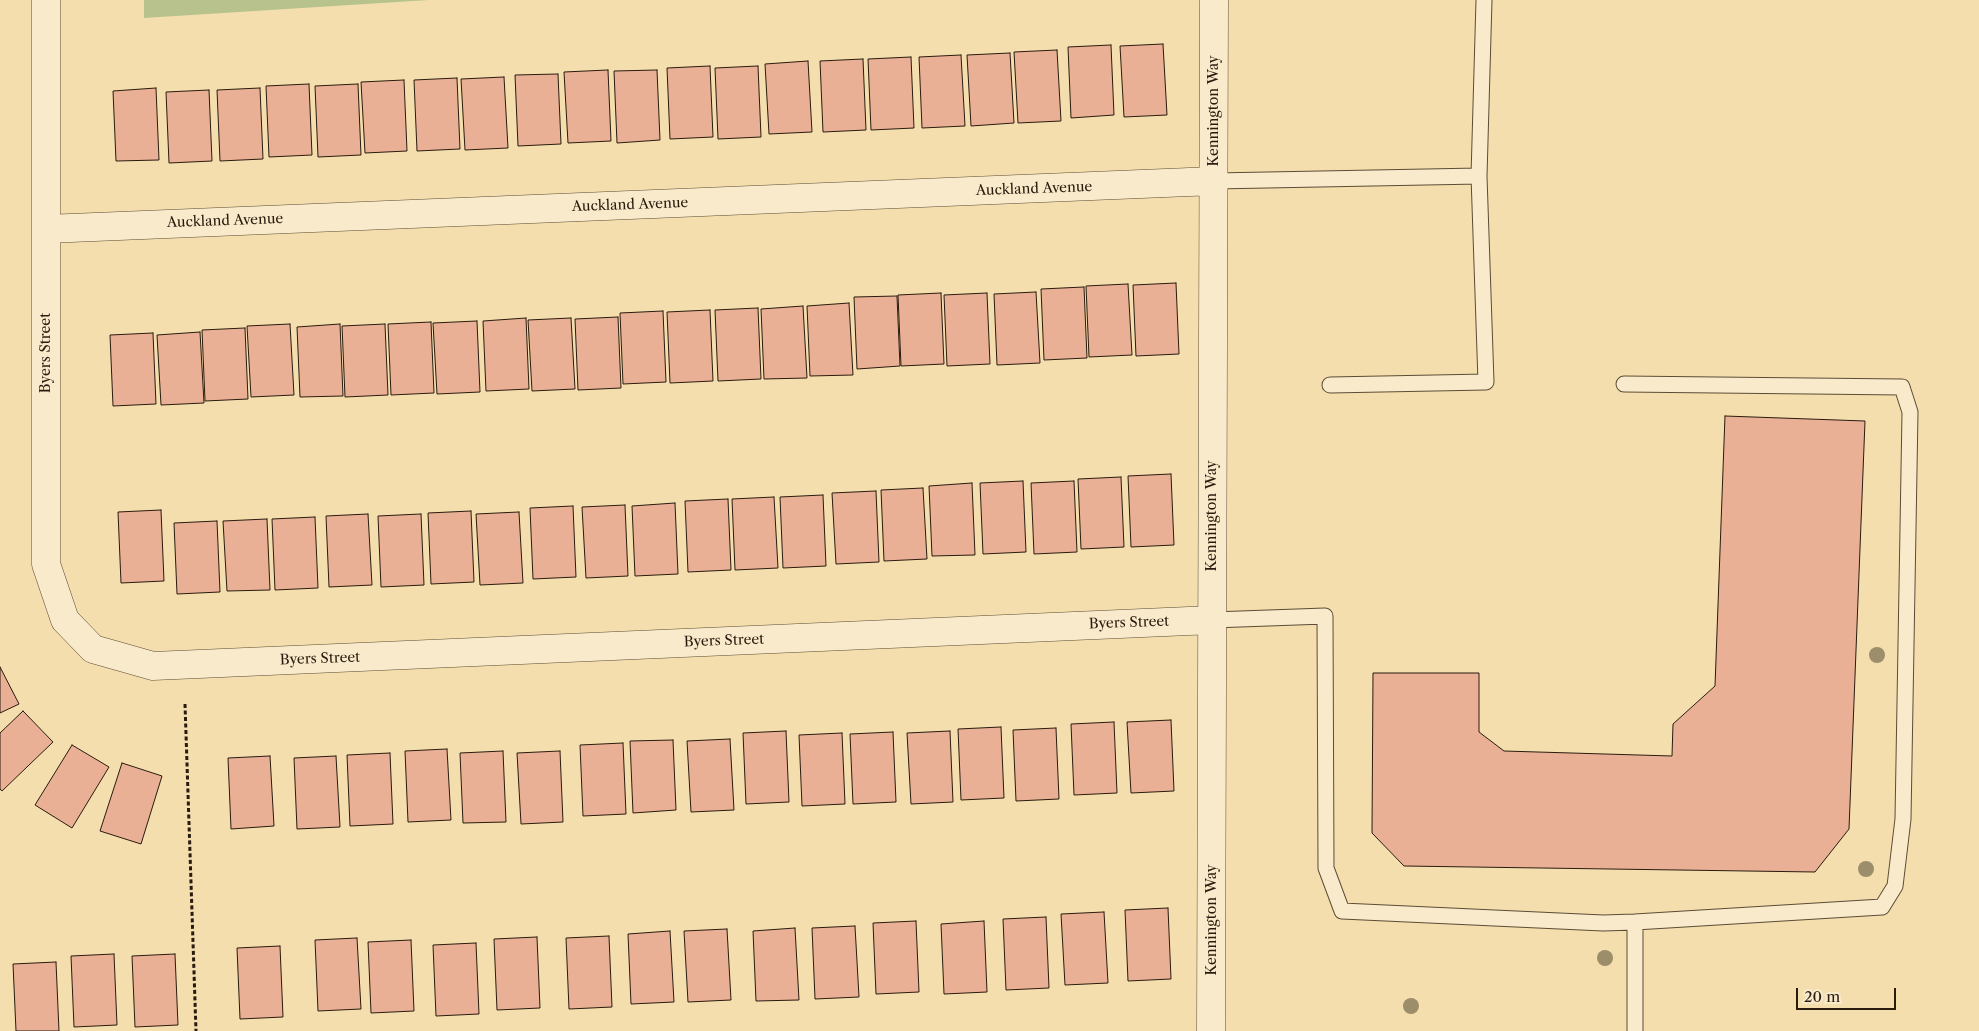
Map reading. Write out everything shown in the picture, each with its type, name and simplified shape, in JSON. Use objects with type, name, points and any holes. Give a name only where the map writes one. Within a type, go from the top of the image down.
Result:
[{"type":"street","name":"Byers Street","points":[[46,0],[46,564],[65,620],[93,649],[153,666],[1212,620]]},
{"type":"street","name":"Kennington Way","points":[[1211,1031],[1214,0]]},
{"type":"street","name":"Auckland Avenue","points":[[46,229],[1214,181]]},
{"type":"lane","points":[[1330,385],[1486,382],[1479,176],[1484,0]]},
{"type":"lane","points":[[1214,181],[1479,176]]},
{"type":"lane","points":[[1212,620],[1325,616],[1326,868],[1342,911],[1603,923],[1882,907],[1895,886],[1902,819],[1910,412],[1902,387],[1624,384]]},
{"type":"lane","points":[[1635,922],[1635,1031]]},
{"type":"path","points":[[185,704],[196,1031]]},
{"type":"green space","points":[[144,0],[429,0],[144,18]]},
{"type":"building","points":[[1163,44],[1167,115],[1124,117],[1120,46]]},
{"type":"building","points":[[1111,45],[1114,115],[1071,118],[1068,47]]},
{"type":"building","points":[[1057,50],[1061,121],[1018,123],[1014,52]]},
{"type":"building","points":[[1010,53],[1014,123],[971,126],[967,55]]},
{"type":"building","points":[[961,55],[965,126],[922,128],[919,57]]},
{"type":"building","points":[[911,57],[914,128],[871,130],[868,59]]},
{"type":"building","points":[[863,59],[866,130],[823,132],[820,61]]},
{"type":"building","points":[[808,61],[812,132],[769,134],[765,64]]},
{"type":"building","points":[[710,66],[713,137],[670,139],[667,68]]},
{"type":"building","points":[[758,66],[761,137],[718,139],[715,68]]},
{"type":"building","points":[[608,70],[611,141],[568,143],[564,72]]},
{"type":"building","points":[[657,70],[660,140],[617,143],[614,71]]},
{"type":"building","points":[[558,74],[561,144],[518,146],[515,75]]},
{"type":"building","points":[[504,77],[508,148],[465,150],[461,79]]},
{"type":"building","points":[[457,78],[460,149],[417,151],[414,80]]},
{"type":"building","points":[[404,80],[407,151],[365,153],[361,82]]},
{"type":"building","points":[[309,84],[312,155],[269,157],[266,86]]},
{"type":"building","points":[[358,84],[361,155],[318,157],[315,86]]},
{"type":"building","points":[[156,88],[159,160],[116,161],[113,91]]},
{"type":"building","points":[[260,88],[263,159],[220,161],[217,90]]},
{"type":"building","points":[[209,90],[212,161],[169,163],[166,92]]},
{"type":"building","points":[[1176,283],[1179,354],[1136,356],[1133,285]]},
{"type":"building","points":[[1128,284],[1132,355],[1089,357],[1086,286]]},
{"type":"building","points":[[1084,287],[1087,358],[1044,360],[1041,289]]},
{"type":"building","points":[[1036,292],[1040,363],[997,365],[994,294]]},
{"type":"building","points":[[941,293],[944,364],[901,366],[898,295]]},
{"type":"building","points":[[987,293],[990,364],[947,366],[944,295]]},
{"type":"building","points":[[897,296],[900,366],[857,369],[854,297]]},
{"type":"building","points":[[849,303],[853,375],[810,376],[807,306]]},
{"type":"building","points":[[803,306],[807,378],[764,379],[761,309]]},
{"type":"building","points":[[758,308],[761,379],[718,381],[715,310]]},
{"type":"building","points":[[710,310],[713,381],[670,383],[667,312]]},
{"type":"building","points":[[663,311],[666,382],[623,384],[620,313]]},
{"type":"building","points":[[618,317],[621,388],[578,390],[575,319]]},
{"type":"building","points":[[526,318],[529,389],[486,391],[483,321]]},
{"type":"building","points":[[571,318],[575,389],[532,391],[528,320]]},
{"type":"building","points":[[477,321],[480,392],[437,394],[433,323]]},
{"type":"building","points":[[431,322],[434,393],[391,395],[388,324]]},
{"type":"building","points":[[290,324],[294,395],[251,397],[247,326]]},
{"type":"building","points":[[340,324],[343,396],[300,397],[297,327]]},
{"type":"building","points":[[385,324],[388,395],[345,397],[342,326]]},
{"type":"building","points":[[245,328],[248,399],[205,401],[202,330]]},
{"type":"building","points":[[200,332],[204,403],[161,405],[157,335]]},
{"type":"building","points":[[153,333],[156,404],[113,406],[110,335]]},
{"type":"building","points":[[1725,416],[1865,421],[1849,829],[1815,872],[1404,866],[1372,833],[1373,673],[1479,673],[1479,732],[1504,751],[1672,756],[1673,724],[1715,686]]},
{"type":"building","points":[[1171,474],[1174,545],[1131,547],[1128,476]]},
{"type":"building","points":[[1121,477],[1124,547],[1081,549],[1078,479]]},
{"type":"building","points":[[1023,481],[1026,552],[983,554],[980,483]]},
{"type":"building","points":[[1074,481],[1077,552],[1034,554],[1031,483]]},
{"type":"building","points":[[972,483],[975,555],[932,556],[929,486]]},
{"type":"building","points":[[923,488],[927,559],[884,561],[881,490]]},
{"type":"building","points":[[876,491],[879,562],[836,564],[832,493]]},
{"type":"building","points":[[823,495],[826,566],[783,568],[780,497]]},
{"type":"building","points":[[774,497],[778,568],[735,570],[732,499]]},
{"type":"building","points":[[728,499],[731,570],[688,572],[685,501]]},
{"type":"building","points":[[675,503],[678,574],[635,576],[632,506]]},
{"type":"building","points":[[625,505],[628,576],[586,578],[582,507]]},
{"type":"building","points":[[573,506],[576,577],[533,579],[530,508]]},
{"type":"building","points":[[161,510],[164,581],[121,583],[118,512]]},
{"type":"building","points":[[471,511],[474,582],[431,584],[428,513]]},
{"type":"building","points":[[519,512],[523,583],[480,585],[476,514]]},
{"type":"building","points":[[368,514],[372,585],[329,587],[326,516]]},
{"type":"building","points":[[421,514],[424,585],[381,587],[378,516]]},
{"type":"building","points":[[315,517],[318,588],[275,590],[272,519]]},
{"type":"building","points":[[267,519],[270,590],[227,591],[223,521]]},
{"type":"building","points":[[217,521],[220,592],[177,594],[174,523]]},
{"type":"building","points":[[0,667],[19,704],[0,713]]},
{"type":"building","points":[[23,711],[53,742],[2,791],[0,789],[0,733]]},
{"type":"building","points":[[1171,720],[1174,791],[1131,793],[1127,722]]},
{"type":"building","points":[[1114,722],[1117,793],[1074,795],[1071,724]]},
{"type":"building","points":[[1001,727],[1004,798],[961,800],[958,729]]},
{"type":"building","points":[[1056,728],[1059,799],[1016,801],[1013,730]]},
{"type":"building","points":[[786,731],[789,802],[746,804],[743,733]]},
{"type":"building","points":[[950,731],[953,802],[911,804],[907,733]]},
{"type":"building","points":[[893,732],[896,802],[853,804],[850,734]]},
{"type":"building","points":[[842,733],[845,804],[802,806],[799,735]]},
{"type":"building","points":[[730,739],[734,810],[691,812],[687,741]]},
{"type":"building","points":[[673,740],[676,810],[633,813],[630,741]]},
{"type":"building","points":[[623,743],[626,814],[583,816],[580,745]]},
{"type":"building","points":[[72,745],[109,767],[72,828],[35,805]]},
{"type":"building","points":[[447,749],[451,820],[408,822],[405,751]]},
{"type":"building","points":[[503,751],[506,822],[463,823],[460,753]]},
{"type":"building","points":[[560,751],[563,822],[521,824],[517,753]]},
{"type":"building","points":[[390,753],[393,824],[350,826],[347,755]]},
{"type":"building","points":[[270,756],[274,826],[231,829],[228,758]]},
{"type":"building","points":[[336,756],[340,827],[297,829],[294,758]]},
{"type":"building","points":[[122,763],[162,776],[141,844],[100,831]]},
{"type":"building","points":[[1168,908],[1171,979],[1128,981],[1125,910]]},
{"type":"building","points":[[1104,912],[1108,983],[1065,985],[1061,914]]},
{"type":"building","points":[[1046,917],[1049,988],[1006,990],[1003,919]]},
{"type":"building","points":[[916,921],[919,992],[876,994],[873,923]]},
{"type":"building","points":[[984,921],[987,992],[944,994],[941,924]]},
{"type":"building","points":[[855,926],[859,997],[815,999],[812,928]]},
{"type":"building","points":[[795,928],[799,1000],[756,1001],[753,931]]},
{"type":"building","points":[[727,929],[731,1000],[688,1002],[684,931]]},
{"type":"building","points":[[670,931],[674,1002],[631,1004],[628,934]]},
{"type":"building","points":[[609,936],[612,1007],[569,1009],[566,938]]},
{"type":"building","points":[[537,937],[540,1008],[497,1010],[494,939]]},
{"type":"building","points":[[357,938],[361,1009],[318,1011],[315,940]]},
{"type":"building","points":[[411,940],[414,1011],[371,1013],[368,942]]},
{"type":"building","points":[[476,943],[479,1014],[436,1016],[433,945]]},
{"type":"building","points":[[280,946],[283,1017],[240,1019],[237,948]]},
{"type":"building","points":[[114,954],[117,1025],[74,1027],[71,956]]},
{"type":"building","points":[[175,954],[178,1025],[135,1027],[132,956]]},
{"type":"building","points":[[56,962],[59,1031],[16,1031],[13,964]]}]
